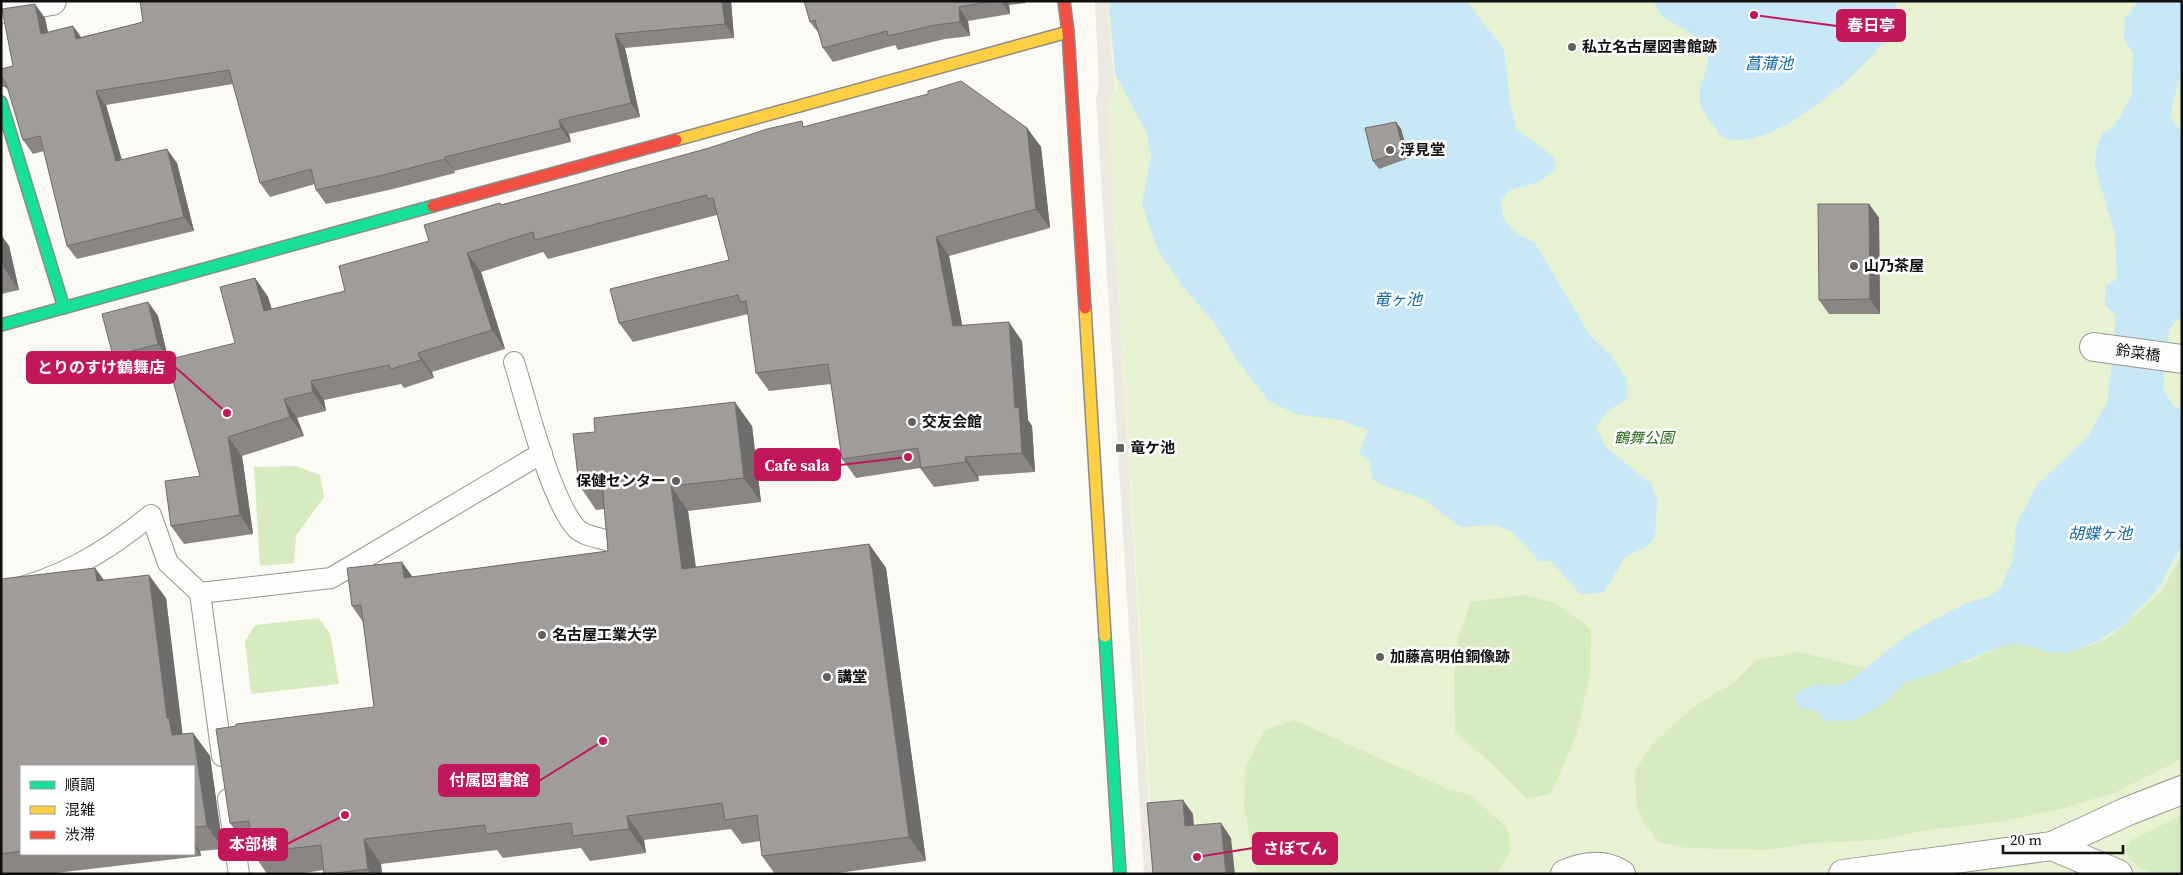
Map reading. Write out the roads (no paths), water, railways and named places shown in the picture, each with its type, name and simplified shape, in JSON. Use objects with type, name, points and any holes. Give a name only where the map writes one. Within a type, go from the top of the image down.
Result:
[{"type":"street","points":[[1,9],[52,1]]},
{"type":"street","points":[[1064,1],[1068,32],[1120,874]]},
{"type":"street","points":[[1,325],[1068,32]]},
{"type":"street","points":[[1,102],[64,308]]},
{"type":"street","name":"鈴菜橋","points":[[2094,347],[2182,358]]},
{"type":"street","points":[[1844,874],[2052,846],[2128,811],[2182,790]]},
{"type":"street","points":[[2052,846],[2118,874]]},
{"type":"street","points":[[1565,874],[1583,867],[1600,867],[1621,874]]},
{"type":"lane","points":[[514,362],[542,453],[561,503],[578,530],[609,541]]},
{"type":"lane","points":[[200,593],[331,578],[542,453]]},
{"type":"lane","points":[[1,592],[28,586],[94,558],[123,539],[151,515],[168,564],[200,593],[202,622],[240,874]]},
{"type":"water","name":"竜ヶ池","points":[[1109,1],[1466,1],[1504,49],[1510,103],[1517,130],[1553,156],[1556,170],[1537,183],[1510,190],[1501,200],[1503,218],[1517,234],[1535,243],[1591,337],[1611,356],[1626,378],[1627,398],[1610,410],[1596,426],[1605,446],[1652,485],[1657,500],[1655,537],[1646,547],[1626,556],[1603,593],[1580,594],[1551,561],[1539,561],[1511,531],[1495,525],[1460,527],[1424,499],[1385,486],[1373,479],[1369,459],[1359,454],[1368,430],[1340,420],[1296,414],[1269,401],[1237,360],[1213,321],[1187,292],[1158,251],[1142,204],[1151,157],[1147,134],[1115,73]]},
{"type":"water","name":"菖蒲池","points":[[1653,1],[1896,1],[1896,9],[1890,31],[1879,47],[1840,86],[1790,122],[1765,134],[1743,140],[1721,135],[1708,119],[1701,106],[1699,97],[1708,62],[1705,43],[1661,15]]},
{"type":"water","name":"胡蝶ヶ池","points":[[2139,1],[2182,1],[2182,66],[2170,117],[2182,133],[2182,315],[2169,329],[2163,389],[2173,405],[2182,410],[2182,544],[2160,586],[2125,624],[2098,641],[2068,653],[2047,652],[2030,646],[2014,644],[1998,647],[1935,674],[1906,682],[1881,705],[1853,721],[1825,721],[1816,711],[1799,707],[1794,697],[1803,689],[1817,684],[1833,686],[1851,680],[1907,635],[1952,610],[1972,601],[1989,597],[2001,587],[2013,560],[2016,525],[2037,485],[2089,435],[2108,400],[2116,316],[2105,304],[2106,286],[2117,279],[2115,234],[2095,167],[2096,150],[2102,134],[2110,129],[2120,117],[2132,94],[2133,53],[2124,39],[2125,18]]},
{"type":"place","name":"春日亭","points":[[1754,15]]},
{"type":"place","name":"私立名古屋図書館跡","points":[[1572,47]]},
{"type":"place","name":"浮見堂","points":[[1390,150]]},
{"type":"place","name":"山乃茶屋","points":[[1854,266]]},
{"type":"place","name":"とりのすけ鶴舞店","points":[[227,413]]},
{"type":"place","name":"交友会館","points":[[912,422]]},
{"type":"place","name":"竜ケ池","points":[[1120,448]]},
{"type":"place","name":"Cafe sala","points":[[908,457]]},
{"type":"place","name":"保健センター","points":[[676,481]]},
{"type":"place","name":"名古屋工業大学","points":[[542,635]]},
{"type":"place","name":"加藤高明伯銅像跡","points":[[1380,657]]},
{"type":"place","name":"講堂","points":[[827,677]]},
{"type":"place","name":"付属図書館","points":[[603,741]]},
{"type":"place","name":"本部棟","points":[[345,815]]},
{"type":"place","name":"さぼてん","points":[[1197,857]]},
{"type":"park label","name":"鶴舞公園","points":[[1644,438]]}]
